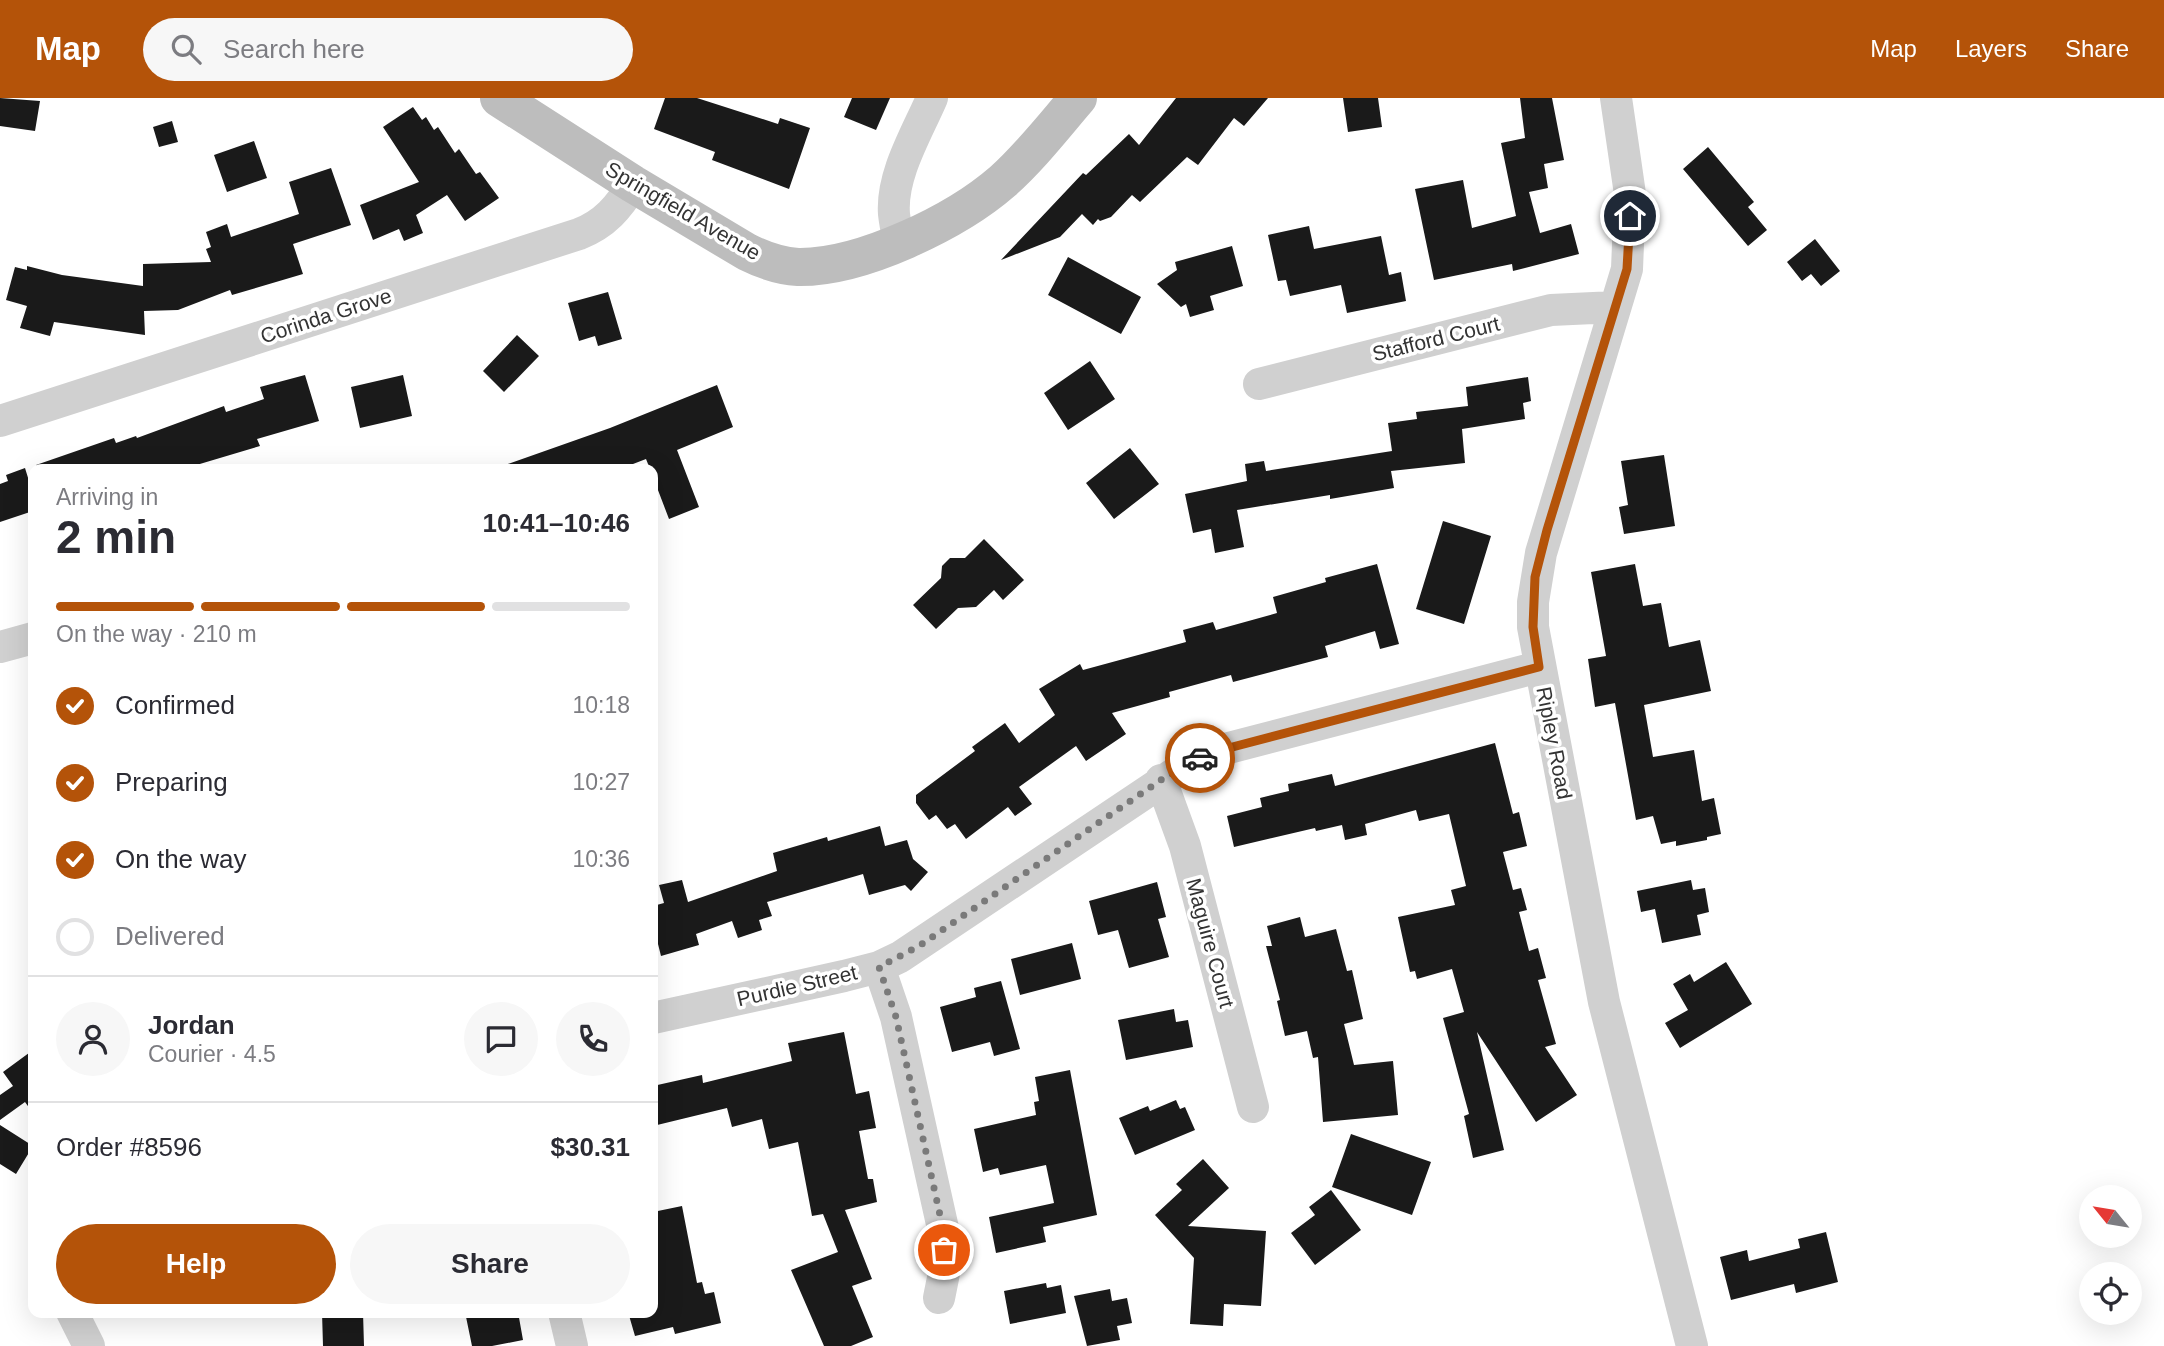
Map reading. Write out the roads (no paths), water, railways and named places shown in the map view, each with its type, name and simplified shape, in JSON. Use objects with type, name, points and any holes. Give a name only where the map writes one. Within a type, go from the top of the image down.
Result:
[{"type":"street","name":"Springfield Avenue","points":[[499,98],[633,184],[747,252],[783,265],[814,266],[846,260],[899,242],[948,221],[1004,180],[1078,98]]},
{"type":"street","points":[[899,242],[894,214],[900,174],[932,98]]},
{"type":"street","name":"Ripley Road","points":[[1616,98],[1630,194],[1627,269],[1538,565],[1533,627],[1604,1002],[1692,1346]]},
{"type":"street","name":"Corinda Grove","points":[[0,421],[593,229],[611,215],[633,184]]},
{"type":"street","name":"Stafford Court","points":[[1259,384],[1551,310],[1615,307]]},
{"type":"street","points":[[0,647],[28,639]]},
{"type":"street","name":"Purdie Street","points":[[658,1017],[879,967],[919,946],[1161,780],[1193,761],[1221,750],[1539,667]]},
{"type":"street","name":"Maguire Court","points":[[1161,780],[1185,846],[1253,1107]]},
{"type":"street","points":[[879,967],[896,1017],[944,1233],[945,1268],[939,1298]]},
{"type":"street","points":[[75,1318],[89,1346]]},
{"type":"street","points":[[565,1318],[572,1346]]}]
